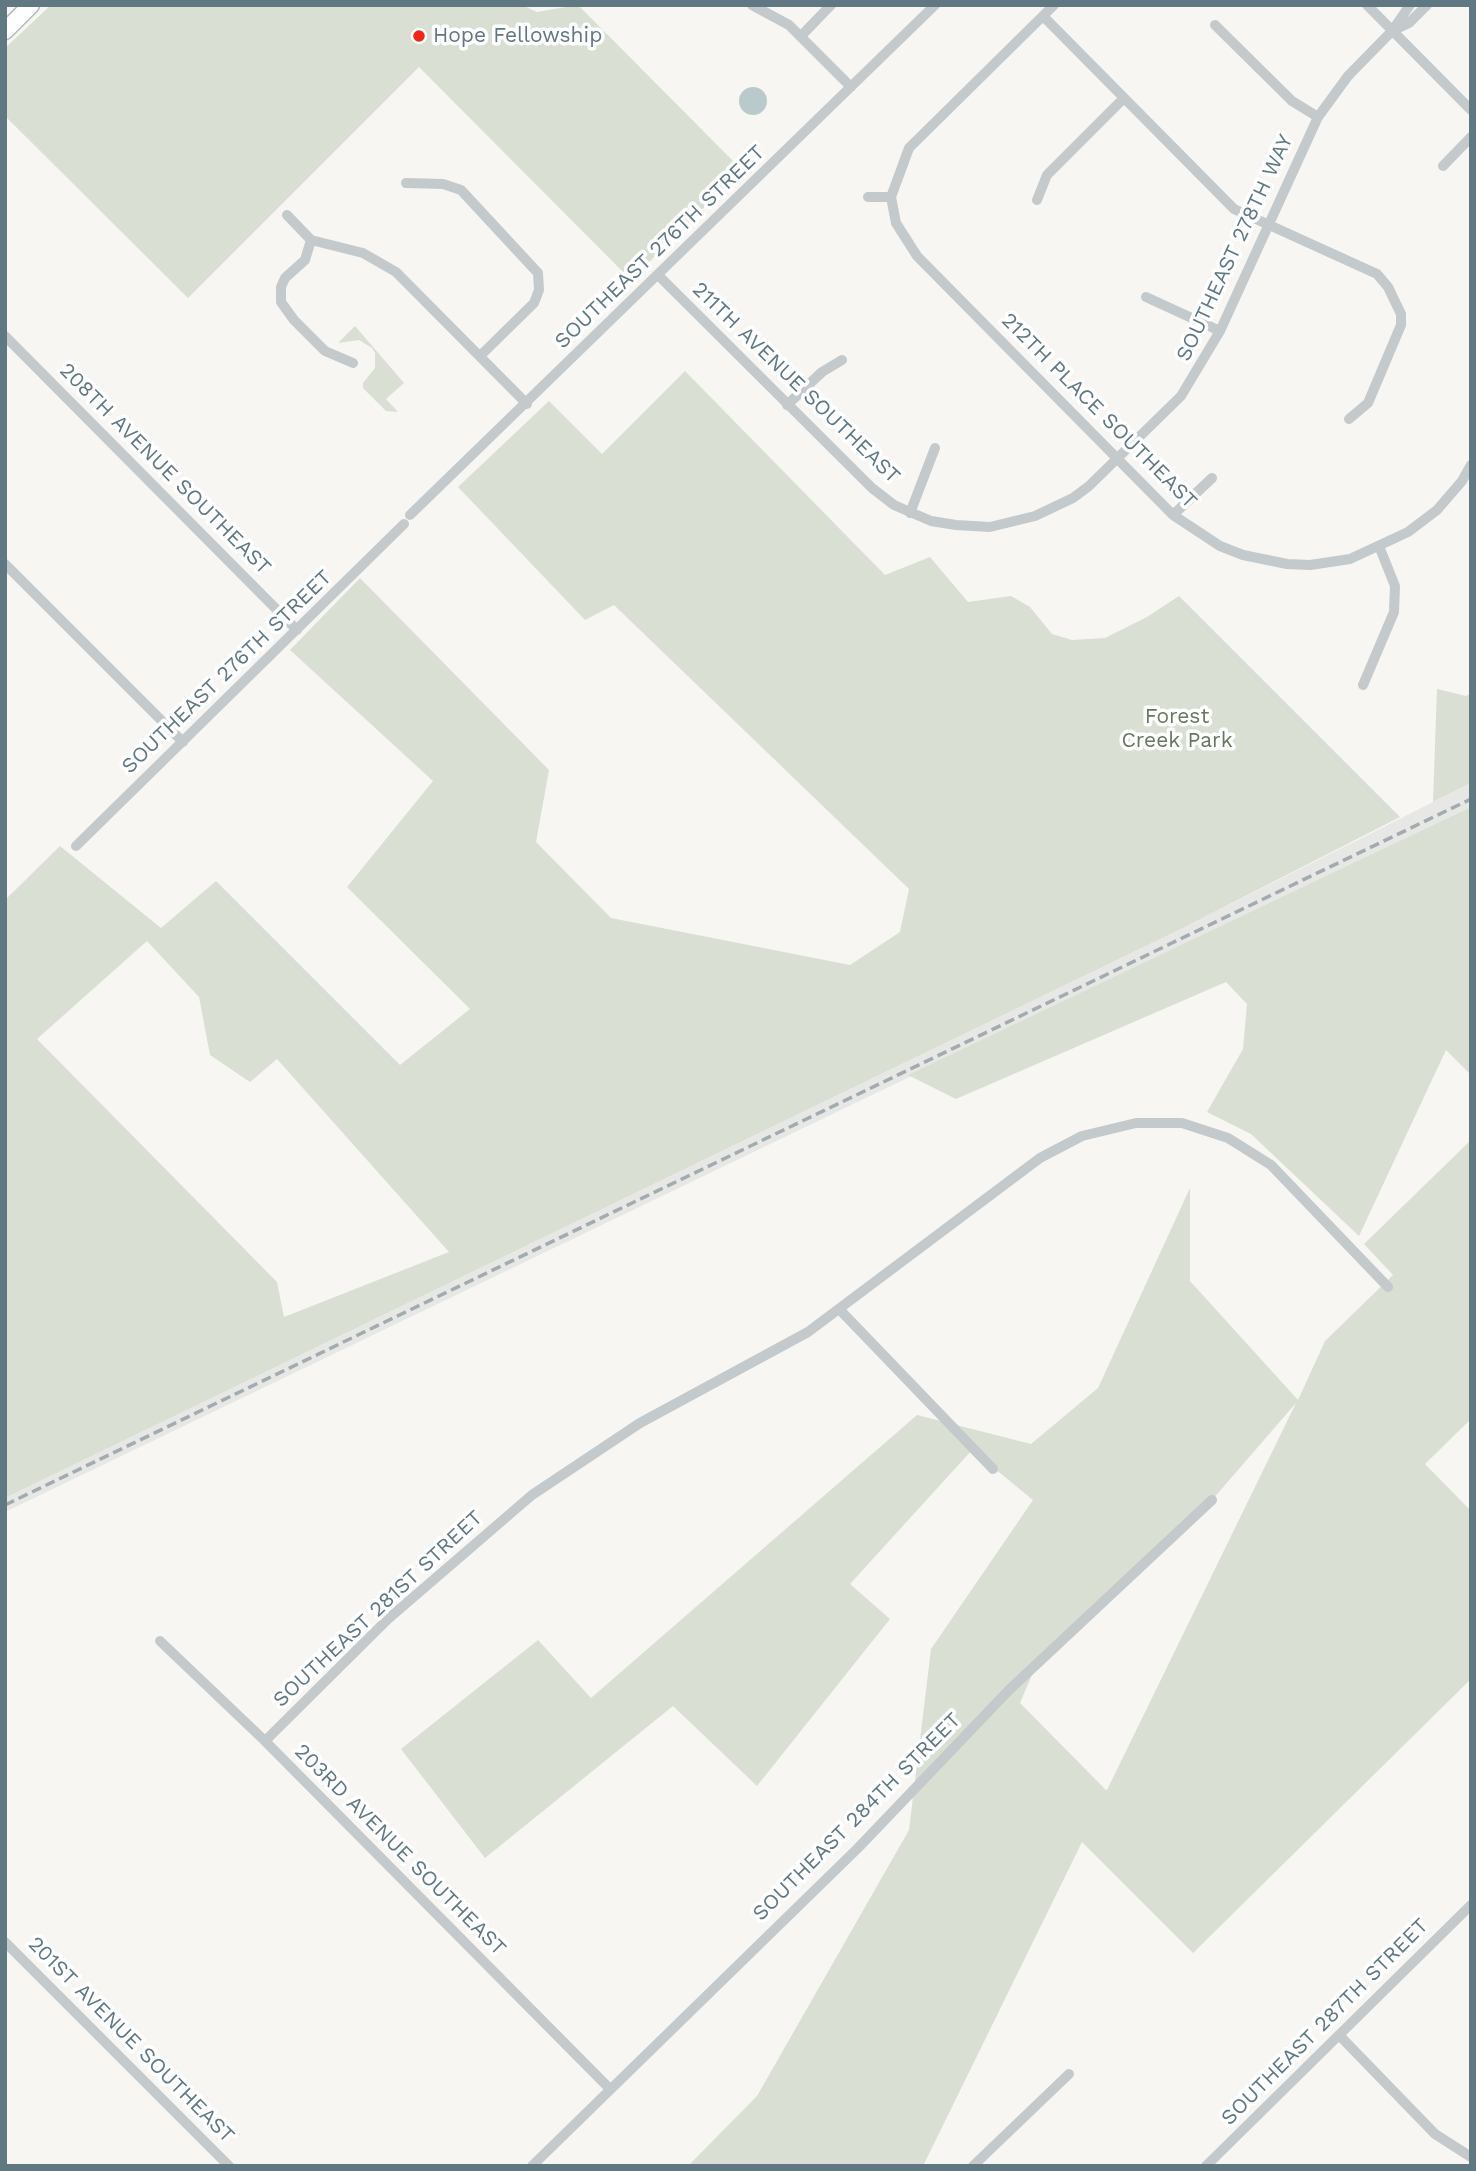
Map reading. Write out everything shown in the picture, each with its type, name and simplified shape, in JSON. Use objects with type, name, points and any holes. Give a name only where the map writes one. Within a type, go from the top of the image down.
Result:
[{"type":"main road","points":[[5,31],[32,5]]},
{"type":"street","points":[[752,5],[789,25],[851,87]]},
{"type":"street","points":[[801,36],[831,5]]},
{"type":"street","name":"SOUTHEAST 276TH STREET","points":[[76,846],[934,5]]},
{"type":"street","points":[[868,197],[891,197],[909,148],[1054,5]]},
{"type":"street","points":[[1367,5],[1471,110]]},
{"type":"street","name":"SOUTHEAST 278TH WAY","points":[[910,513],[956,525],[990,527],[1014,523],[1073,498],[1119,459],[1181,396],[1220,331],[1318,117],[1348,76],[1392,31],[1410,5]]},
{"type":"street","name":"SOUTHEAST 278TH WAY","points":[[1392,31],[1409,23],[1427,5]]},
{"type":"street","points":[[1043,16],[1234,209],[1268,227],[1377,274],[1396,300],[1401,325],[1368,402],[1349,419]]},
{"type":"street","points":[[1215,25],[1292,101],[1318,117]]},
{"type":"street","points":[[1037,200],[1047,175],[1123,99]]},
{"type":"street","points":[[1443,166],[1471,137]]},
{"type":"street","points":[[406,183],[443,184],[460,191],[531,263],[538,274],[540,285],[534,303],[480,356]]},
{"type":"street","name":"212TH PLACE SOUTHEAST","points":[[891,197],[896,223],[917,256],[1173,514],[1220,546],[1243,555],[1287,564],[1310,565],[1350,559],[1408,532],[1437,510],[1462,481],[1471,465]]},
{"type":"street","points":[[287,215],[311,240],[377,258],[396,272],[527,404]]},
{"type":"street","points":[[311,240],[305,260],[285,278],[280,295],[294,320],[325,351],[353,363]]},
{"type":"street","name":"211TH AVENUE SOUTHEAST","points":[[659,275],[872,488],[910,513]]},
{"type":"street","points":[[1146,297],[1220,331]]},
{"type":"street","name":"208TH AVENUE SOUTHEAST","points":[[5,336],[297,630]]},
{"type":"street","points":[[787,405],[822,372],[842,360]]},
{"type":"street","points":[[910,513],[935,448]]},
{"type":"street","points":[[1173,514],[1212,478]]},
{"type":"street","points":[[1363,685],[1394,612],[1395,586],[1379,546]]},
{"type":"street","points":[[5,564],[183,742]]},
{"type":"street","name":"SOUTHEAST 281ST STREET","points":[[265,1741],[388,1619],[532,1495],[632,1427],[790,1344],[840,1310],[1040,1158],[1082,1136],[1115,1127],[1182,1123],[1228,1138],[1271,1165],[1388,1287]]},
{"type":"street","points":[[840,1310],[993,1469]]},
{"type":"street","name":"SOUTHEAST 284TH STREET","points":[[532,2166],[858,1848],[1009,1690],[1212,1500]]},
{"type":"street","name":"203RD AVENUE SOUTHEAST","points":[[160,1641],[265,1741],[610,2089]]},
{"type":"street","name":"SOUTHEAST 287TH STREET","points":[[1206,2166],[1471,1905]]},
{"type":"street","name":"201ST AVENUE SOUTHEAST","points":[[5,1942],[229,2166]]},
{"type":"street","points":[[1339,2035],[1435,2134],[1471,2157]]},
{"type":"street","points":[[973,2166],[1069,2074]]},
{"type":"shaded area","points":[[753,87],[763,91],[767,101],[763,111],[753,115],[743,111],[739,101],[743,91]]},
{"type":"shaded area","points":[[1471,783],[1471,807],[5,1512],[5,1498],[1183,928]]},
{"type":"green space","points":[[51,5],[522,5],[537,12],[578,5],[742,170],[631,280],[419,67],[188,298],[5,116],[5,48]]},
{"type":"green space","points":[[355,326],[404,383],[386,399],[398,412],[386,411],[363,388],[363,383],[375,368],[375,353],[372,348],[359,340],[338,343]]},
{"type":"green space","name":"Forest Creek Park","points":[[685,371],[885,575],[930,557],[968,602],[1011,596],[1030,607],[1052,634],[1072,640],[1105,638],[1147,617],[1179,596],[1400,817],[1183,928],[5,1498],[5,900],[60,846],[161,928],[216,881],[400,1065],[470,1009],[347,887],[433,781],[290,650],[360,578],[549,770],[536,842],[611,918],[850,965],[900,932],[909,889],[614,605],[585,620],[458,487],[549,401],[602,454]],"holes":[[[147,941],[199,997],[210,1055],[250,1082],[277,1059],[449,1252],[284,1317],[277,1282],[37,1039]]]},
{"type":"green space","points":[[1437,689],[1466,696],[1471,693],[1471,783],[1433,802]]},
{"type":"green space","points":[[1471,807],[1471,1075],[1446,1050],[1359,1236],[1251,1134],[1207,1112],[1243,1049],[1247,1004],[1226,982],[956,1099],[908,1075]]},
{"type":"green space","points":[[1471,1140],[1471,1419],[1425,1464],[1471,1511],[1471,1679],[1193,1953],[1082,1842],[923,2166],[688,2166],[757,2096],[909,1830],[931,1649],[1033,1500],[972,1450],[850,1584],[890,1619],[757,1786],[673,1706],[485,1858],[401,1749],[538,1640],[591,1698],[917,1415],[1031,1444],[1098,1388],[1190,1188],[1190,1281],[1298,1400],[1325,1341],[1393,1275],[1364,1244]],"holes":[[[1296,1403],[1107,1790],[1020,1703],[1037,1663],[1212,1500]]]},
{"type":"railway","points":[[5,1505],[1471,799]]},
{"type":"place","name":"Hope Fellowship","points":[[419,36]]}]
